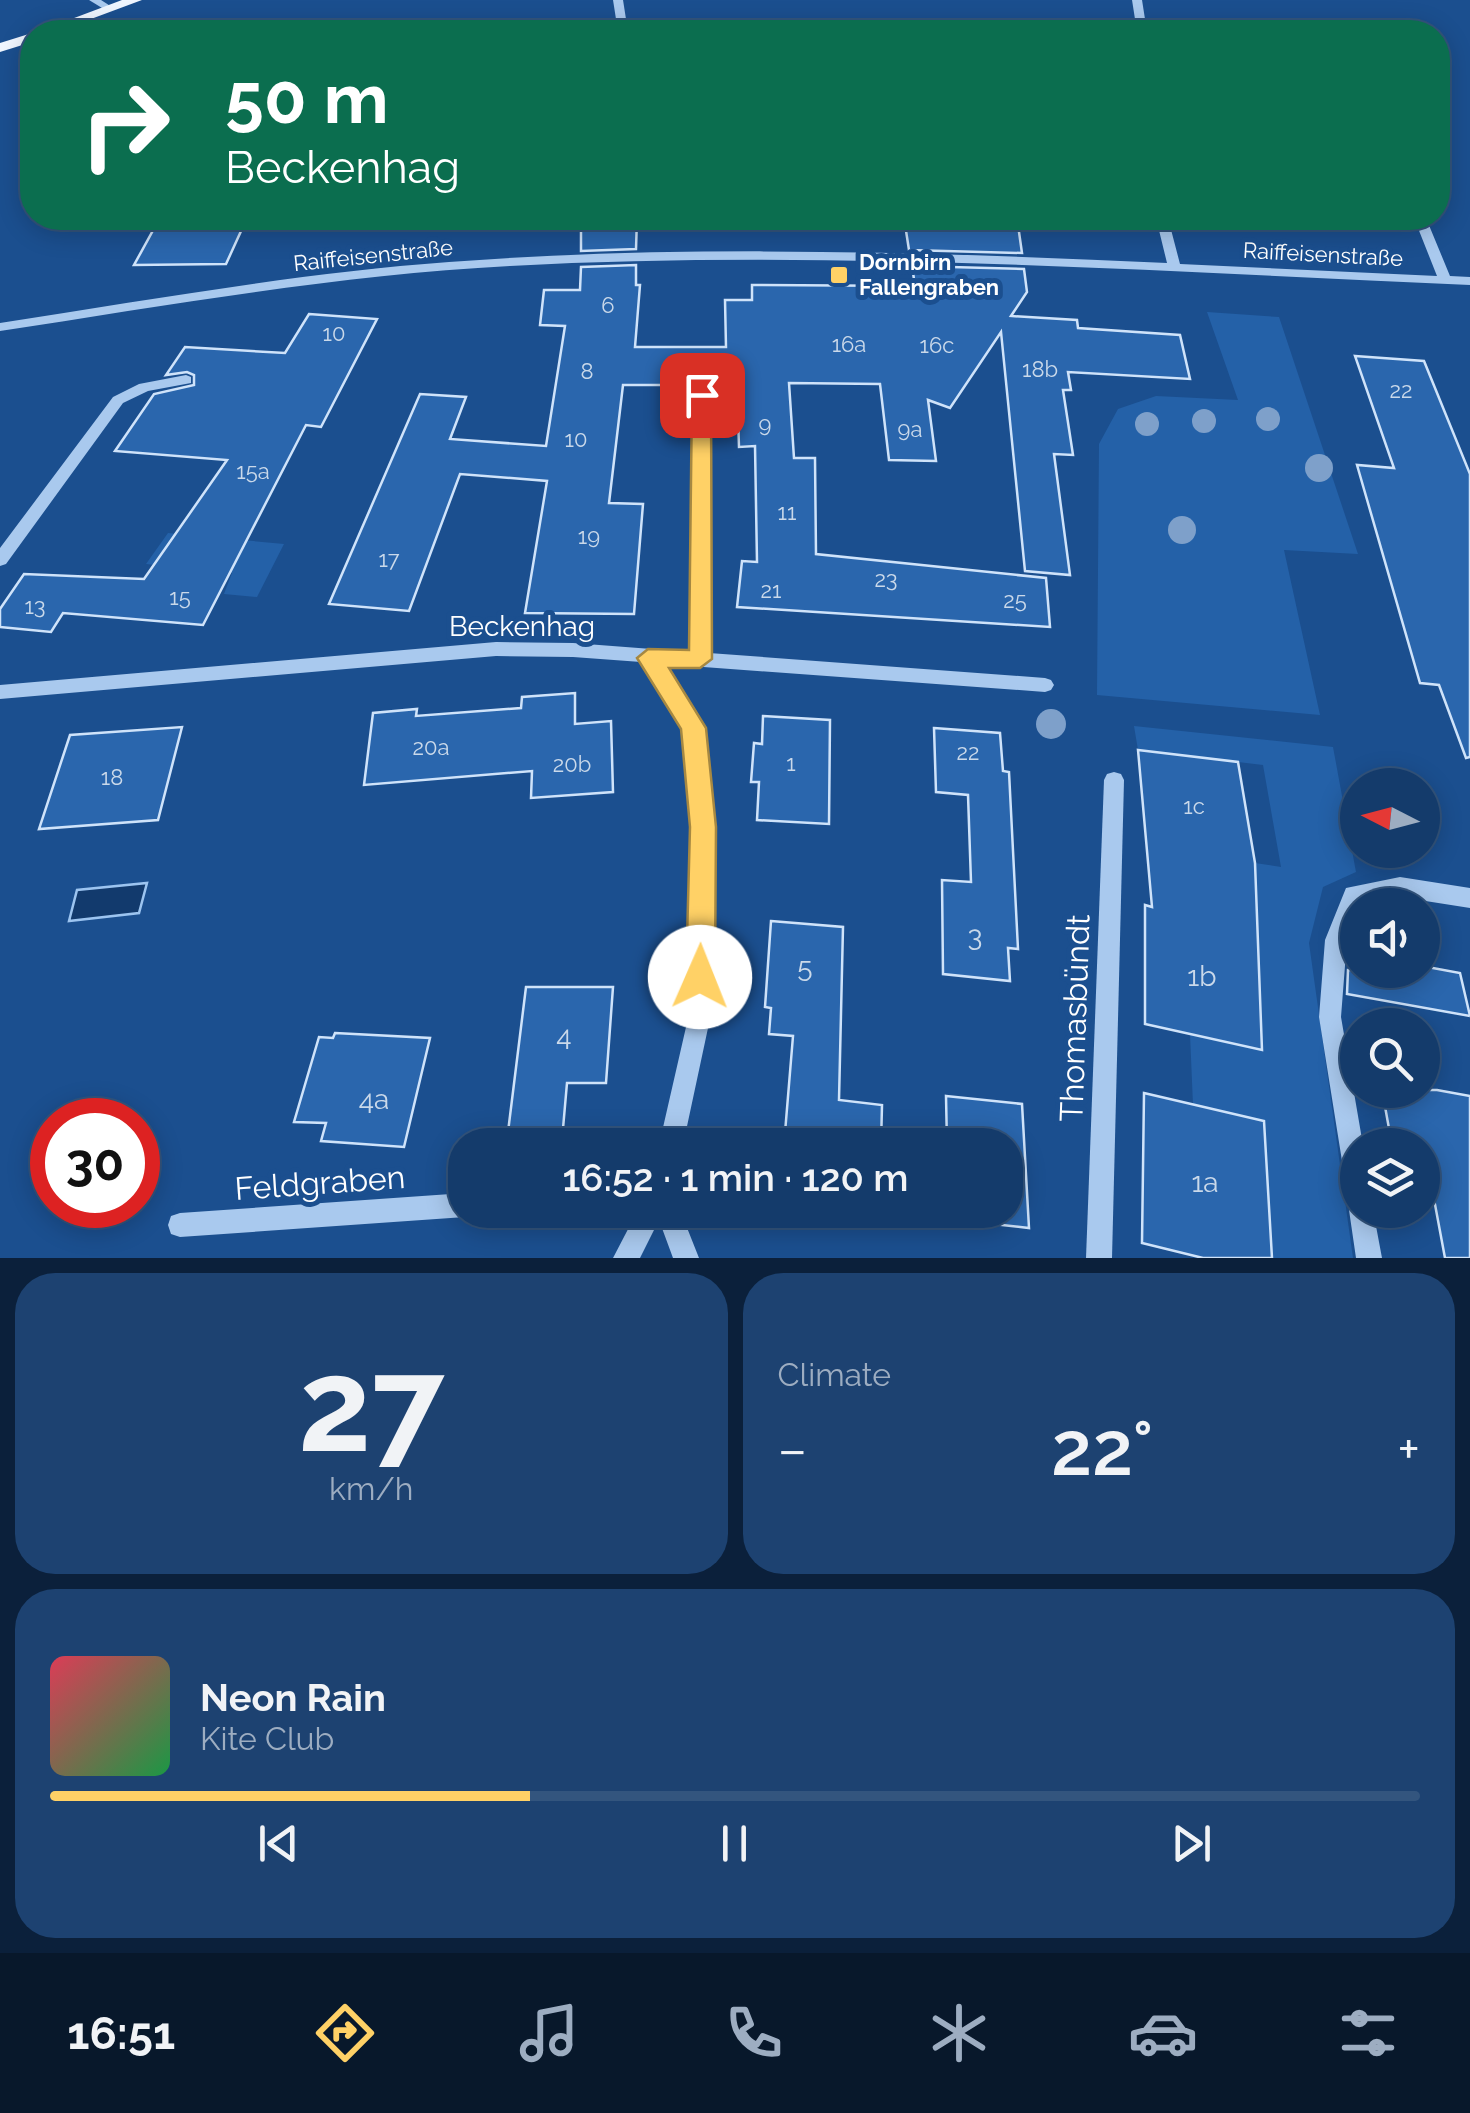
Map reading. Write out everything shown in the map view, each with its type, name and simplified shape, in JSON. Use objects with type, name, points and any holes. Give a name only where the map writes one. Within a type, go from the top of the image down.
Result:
[{"type":"main road","points":[[78,20],[136,0]]},
{"type":"street","points":[[94,0],[110,9]]},
{"type":"street","points":[[1165,230],[1174,267]]},
{"type":"street","points":[[1425,230],[1445,280]]},
{"type":"street","name":"Raiffeisenstraße","points":[[0,327],[325,279],[511,262],[777,256],[982,259],[1470,281]]},
{"type":"street","points":[[0,560],[118,400],[144,387],[186,380]]},
{"type":"street","points":[[700,659],[702,395]]},
{"type":"street","name":"Beckenhag","points":[[0,692],[496,650],[572,650],[1045,685]]},
{"type":"street","points":[[648,658],[670,686],[694,728],[703,827],[700,1014],[675,1128]]},
{"type":"street","name":"Thomasbündt","points":[[1099,1258],[1114,780]]},
{"type":"street","points":[[1348,1128],[1330,1017],[1336,940],[1354,896],[1400,887],[1470,898]]},
{"type":"street","name":"Feldgraben","points":[[180,1225],[448,1207]]},
{"type":"street","points":[[626,1258],[642,1228]]},
{"type":"street","points":[[675,1228],[686,1258]]},
{"type":"street","points":[[1364,1228],[1369,1258]]},
{"type":"shaded area","points":[[1207,312],[1279,317],[1358,554],[1284,550],[1320,715],[1097,695],[1099,444],[1118,409],[1156,396],[1238,400]]},
{"type":"shaded area","points":[[168,533],[284,544],[257,597],[224,594],[232,573],[146,564]]},
{"type":"shaded area","points":[[1134,726],[1333,747],[1340,785],[1340,868],[1355,868],[1356,872],[1323,887],[1309,943],[1340,1165],[1340,1228],[1349,1228],[1353,1258],[1272,1258],[1193,1105],[1190,1034],[1262,1049],[1255,863],[1281,867],[1263,765],[1138,750]]},
{"type":"shaded area","points":[[147,883],[139,913],[69,921],[77,890]]},
{"type":"building","points":[[153,230],[242,230],[226,264],[134,265]]},
{"type":"building","points":[[581,230],[637,230],[636,249],[581,251]]},
{"type":"building","points":[[906,230],[1019,230],[1022,253],[909,250]]},
{"type":"building","points":[[636,265],[636,285],[640,285],[635,347],[726,347],[725,300],[752,300],[752,285],[915,286],[912,266],[1024,269],[1027,292],[1011,316],[1077,320],[1078,328],[1180,335],[1190,379],[1068,372],[1071,390],[1063,390],[1073,455],[1054,454],[1070,575],[1025,571],[1001,332],[950,408],[928,400],[936,461],[889,460],[880,384],[789,383],[794,458],[815,458],[816,554],[1046,578],[1050,627],[737,607],[742,561],[757,562],[755,446],[739,447],[737,385],[623,385],[609,503],[643,504],[634,614],[525,613],[547,481],[460,474],[409,611],[329,604],[420,394],[466,397],[450,439],[546,446],[565,326],[540,325],[544,290],[580,290],[581,267]]},
{"type":"building","points":[[309,314],[377,319],[321,427],[306,425],[203,625],[63,613],[51,632],[0,627],[0,609],[24,574],[144,579],[227,460],[115,451],[154,394],[194,385],[194,375],[187,372],[166,375],[185,347],[285,353]]},
{"type":"building","points":[[1355,356],[1424,361],[1470,474],[1470,757],[1466,758],[1439,685],[1420,683],[1357,465],[1394,468]]},
{"type":"building","points":[[575,693],[575,724],[611,721],[613,792],[531,798],[532,771],[364,785],[373,713],[417,709],[416,716],[521,708],[522,697]]},
{"type":"building","points":[[763,716],[830,720],[829,824],[757,820],[759,782],[751,782],[754,743],[762,744]]},
{"type":"building","points":[[182,727],[158,820],[39,829],[70,735]]},
{"type":"building","points":[[934,728],[1000,733],[1003,771],[1009,772],[1018,949],[1008,948],[1010,981],[943,974],[942,880],[971,882],[968,795],[936,792]]},
{"type":"building","points":[[1138,750],[1238,762],[1255,863],[1262,1050],[1145,1024],[1145,905],[1152,907]]},
{"type":"building","points":[[771,921],[843,927],[839,1100],[882,1105],[881,1128],[785,1128],[793,1036],[769,1034],[771,1008],[765,1007]]},
{"type":"building","points":[[1440,969],[1460,973],[1470,1016],[1440,1008],[1347,994],[1347,988],[1440,988]]},
{"type":"building","points":[[526,987],[613,987],[606,1083],[567,1083],[563,1128],[508,1128]]},
{"type":"building","points":[[335,1033],[430,1038],[404,1147],[321,1141],[326,1123],[294,1122],[319,1037],[333,1038]]},
{"type":"building","points":[[1440,1091],[1470,1096],[1470,1258],[1445,1258],[1439,1228],[1440,1128],[1389,1128],[1385,1108],[1440,1108]]},
{"type":"building","points":[[1144,1093],[1264,1121],[1272,1258],[1203,1258],[1142,1243]]},
{"type":"building","points":[[946,1096],[1022,1104],[1029,1228],[1023,1227],[1023,1128],[947,1128]]},
{"type":"place","name":"Dornbirn Fallengraben","points":[[839,275]]},
{"type":"route","points":[[700,977],[703,827],[694,728],[670,686],[648,658],[700,659],[702,395]]}]
